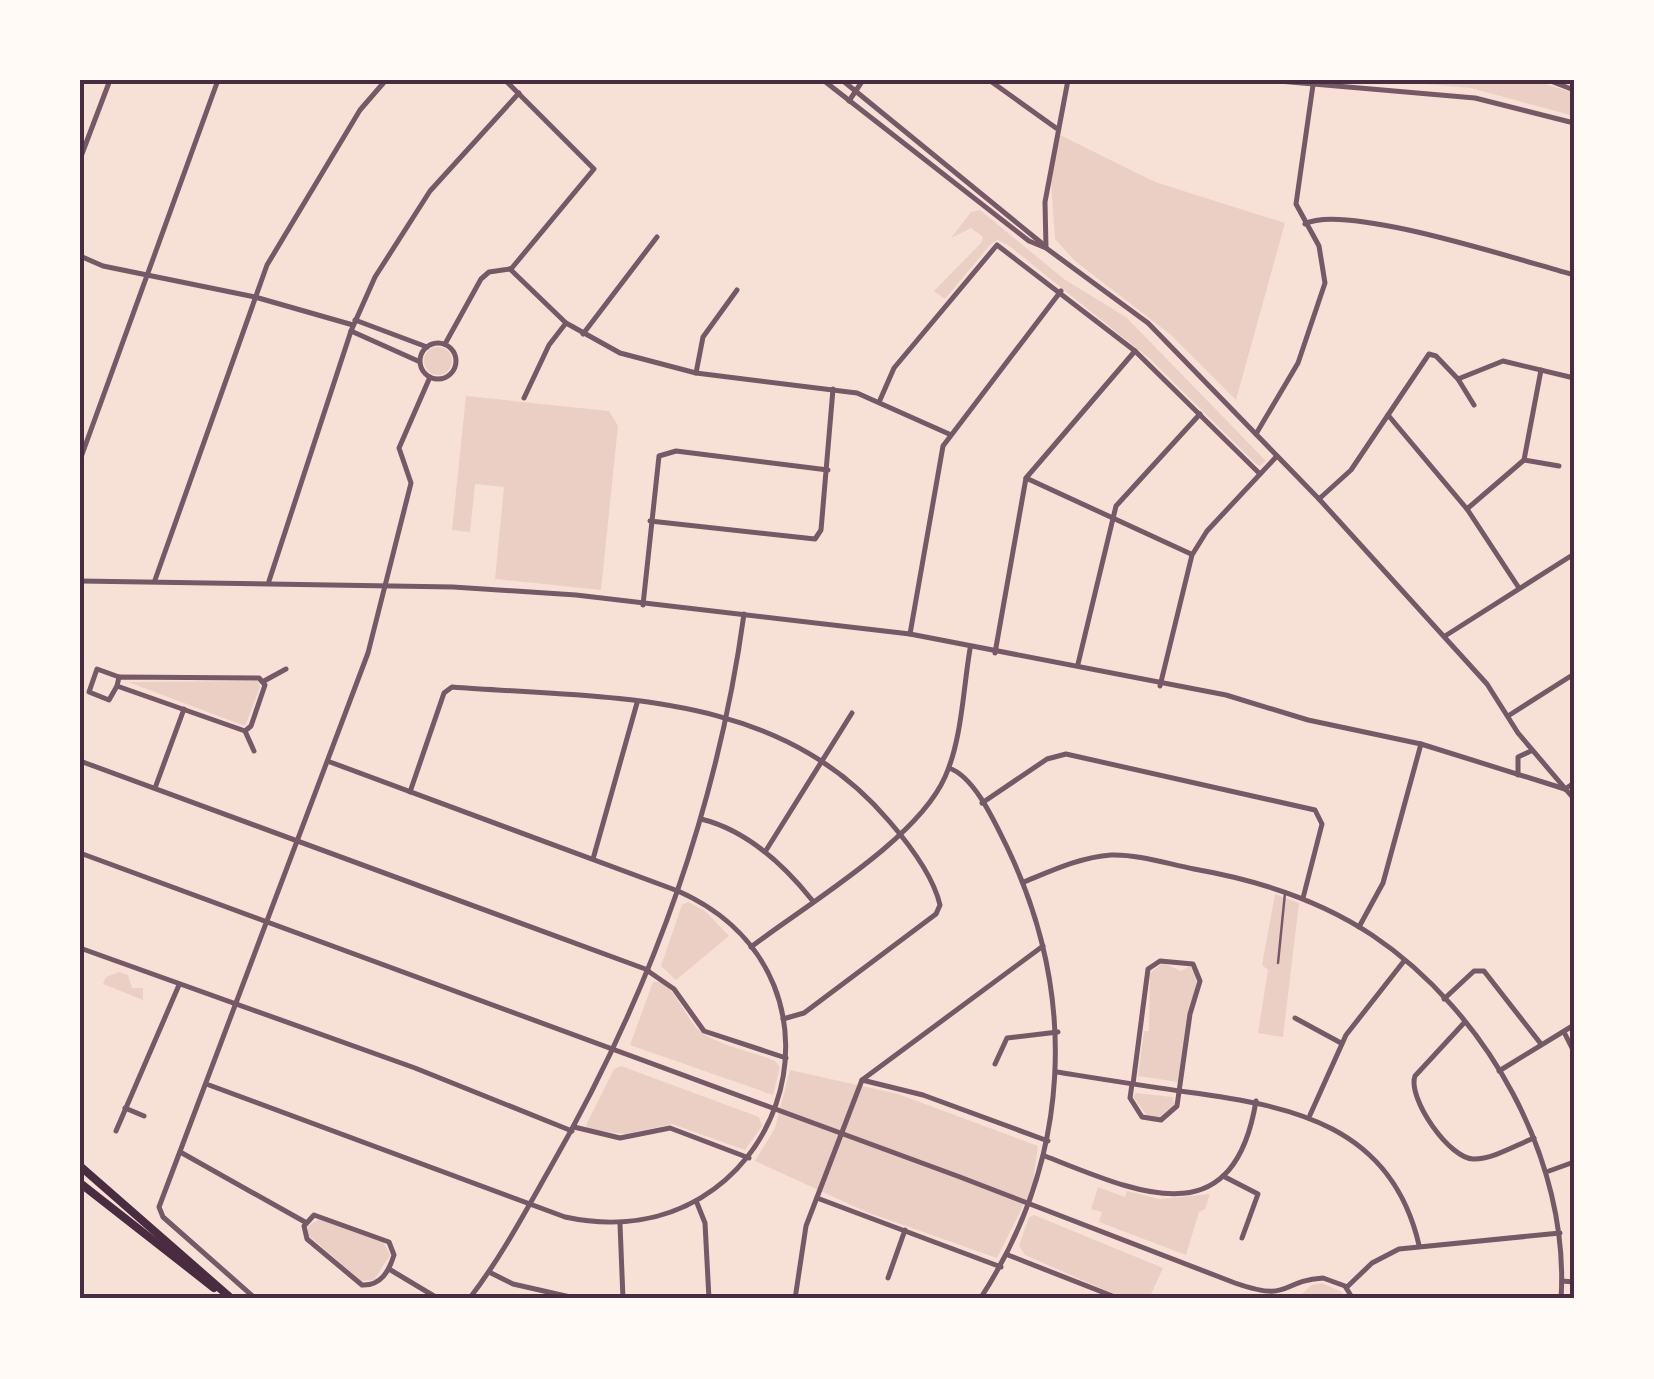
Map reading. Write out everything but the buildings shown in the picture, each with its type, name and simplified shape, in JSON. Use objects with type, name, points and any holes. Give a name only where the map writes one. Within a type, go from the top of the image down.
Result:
[{"type":"highway","points":[[80,1166],[231,1299]]},
{"type":"highway","points":[[80,1183],[231,1299]]},
{"type":"street","points":[[81,154],[110,80]]},
{"type":"street","points":[[80,460],[218,80]]},
{"type":"street","points":[[154,580],[254,297],[304,199],[360,110],[386,80]]},
{"type":"street","points":[[445,344],[481,279],[494,270],[510,269],[520,263],[594,169],[505,80]]},
{"type":"street","points":[[823,80],[1029,240],[1046,248],[1148,322],[1445,636],[1544,767],[1574,799]]},
{"type":"street","points":[[842,80],[1034,233],[1046,248]]},
{"type":"street","points":[[850,101],[863,80]]},
{"type":"street","points":[[989,80],[1058,129]]},
{"type":"street","points":[[1046,248],[1045,202],[1068,80]]},
{"type":"street","points":[[1266,80],[1487,100],[1574,123]]},
{"type":"street","points":[[1548,80],[1574,90]]},
{"type":"street","points":[[1256,434],[1288,385],[1318,310],[1324,283],[1323,259],[1296,204],[1313,85]]},
{"type":"street","points":[[269,581],[353,325],[374,276],[417,207],[519,93]]},
{"type":"street","points":[[1306,224],[1322,218],[1412,231],[1574,275]]},
{"type":"street","points":[[583,334],[658,237]]},
{"type":"street","points":[[880,400],[894,368],[997,244],[1135,351],[1260,474]]},
{"type":"street","points":[[80,256],[148,276],[254,297],[427,347],[445,344]]},
{"type":"street","points":[[510,269],[566,323],[620,353],[696,373],[833,389],[880,400],[949,434]]},
{"type":"street","points":[[696,373],[703,337],[737,290]]},
{"type":"street","points":[[910,634],[939,460],[949,434],[1060,291]]},
{"type":"street","points":[[524,398],[549,345],[566,323]]},
{"type":"street","points":[[353,325],[416,358],[430,376]]},
{"type":"street","points":[[430,376],[446,376],[454,367],[455,356],[445,344]]},
{"type":"street","points":[[420,364],[427,347]]},
{"type":"street","points":[[995,653],[1026,478],[1135,351]]},
{"type":"street","points":[[1319,499],[1352,470],[1428,354],[1436,356],[1458,379],[1474,405]]},
{"type":"street","points":[[1458,379],[1496,361],[1574,378]]},
{"type":"street","points":[[1467,509],[1524,460],[1540,370]]},
{"type":"street","points":[[256,1299],[162,1217],[160,1201],[238,1007],[368,653],[411,484],[399,448],[430,376]]},
{"type":"street","points":[[824,548],[816,538],[828,470],[833,389]]},
{"type":"street","points":[[1078,664],[1112,518],[1130,486],[1200,414]]},
{"type":"street","points":[[1388,415],[1467,509],[1519,588]]},
{"type":"street","points":[[653,444],[661,454]]},
{"type":"street","points":[[642,605],[656,461],[661,454],[676,452],[828,470]]},
{"type":"street","points":[[1160,686],[1192,555],[1207,531],[1277,456]]},
{"type":"street","points":[[1524,460],[1559,466]]},
{"type":"street","points":[[1026,478],[1192,555]]},
{"type":"street","points":[[650,521],[806,542],[816,538]]},
{"type":"street","points":[[1445,636],[1574,554]]},
{"type":"street","points":[[80,582],[269,581],[560,594],[910,634],[970,649],[1078,664],[1160,686],[1226,695],[1308,720],[1421,744],[1520,777],[1565,788],[1574,783]]},
{"type":"street","points":[[469,1299],[490,1272],[573,1129],[648,970],[702,819],[729,716],[744,614]]},
{"type":"street","points":[[752,947],[900,834],[928,805],[949,768],[970,649]]},
{"type":"street","points":[[119,678],[109,700],[88,692],[96,669],[119,678],[264,681],[286,669]]},
{"type":"street","points":[[1508,716],[1574,674]]},
{"type":"street","points":[[244,730],[251,726],[264,681]]},
{"type":"street","points":[[117,686],[244,730],[254,751]]},
{"type":"street","points":[[410,792],[444,693],[452,687],[637,702],[729,716],[760,726],[824,760],[872,801],[900,834],[940,900],[938,910],[804,1013],[783,1019]]},
{"type":"street","points":[[593,859],[637,702]]},
{"type":"street","points":[[155,788],[184,709]]},
{"type":"street","points":[[764,852],[852,713]]},
{"type":"street","points":[[1518,733],[1520,777]]},
{"type":"street","points":[[1359,927],[1384,883],[1421,744]]},
{"type":"street","points":[[1495,768],[1534,752]]},
{"type":"street","points":[[982,802],[1048,759],[1066,754],[1315,810],[1322,824],[1303,898]]},
{"type":"street","points":[[80,761],[648,970],[674,989],[704,1031],[786,1058]]},
{"type":"street","points":[[208,1086],[565,1218],[620,1224],[663,1216],[697,1203],[729,1180],[749,1158],[775,1112],[786,1058],[783,1019],[774,989],[752,947],[718,914],[678,891],[330,762]]},
{"type":"street","points":[[1536,779],[1544,767]]},
{"type":"street","points":[[949,768],[960,773],[982,802],[1024,882],[1044,946],[1058,1032],[1058,1072],[1045,1156],[1030,1206],[1008,1256],[980,1299]]},
{"type":"street","points":[[702,819],[734,831],[764,852],[812,900]]},
{"type":"street","points":[[80,853],[1269,1296],[1323,1278],[1346,1288],[1353,1299]]},
{"type":"street","points":[[1024,882],[1077,862],[1111,855],[1213,872],[1285,891],[1359,927],[1444,999],[1499,1071],[1535,1138],[1547,1171],[1560,1233],[1561,1299]]},
{"type":"street","points":[[795,1299],[798,1255],[862,1080],[1044,946]]},
{"type":"street","points":[[80,948],[573,1129],[620,1138],[670,1128],[749,1158]]},
{"type":"street","points":[[1160,961],[1193,964],[1200,981],[1179,1090],[1177,1106],[1167,1117],[1146,1119],[1132,1105],[1148,970],[1160,961]]},
{"type":"street","points":[[1310,1115],[1342,1044],[1404,962]]},
{"type":"street","points":[[1444,999],[1474,972],[1484,971],[1541,1044]]},
{"type":"street","points":[[116,1130],[179,985]]},
{"type":"street","points":[[1295,1018],[1342,1044]]},
{"type":"street","points":[[1463,1024],[1415,1076],[1415,1100],[1454,1151],[1466,1158],[1488,1156],[1535,1138]]},
{"type":"street","points":[[1499,1071],[1574,1026]]},
{"type":"street","points":[[994,1064],[1007,1038],[1058,1032]]},
{"type":"street","points":[[1564,1032],[1574,1052]]},
{"type":"street","points":[[1058,1072],[1256,1101],[1310,1115],[1347,1136],[1376,1163],[1403,1201],[1418,1245]]},
{"type":"street","points":[[862,1080],[923,1095],[1048,1141]]},
{"type":"street","points":[[1045,1156],[1160,1196],[1200,1190],[1224,1176],[1246,1144],[1256,1101]]},
{"type":"street","points":[[125,1108],[144,1116]]},
{"type":"street","points":[[182,1153],[306,1222],[324,1216],[384,1238],[394,1250],[389,1269],[377,1283],[362,1285],[306,1238],[306,1222]]},
{"type":"street","points":[[1547,1171],[1574,1162]]},
{"type":"street","points":[[1224,1176],[1258,1194],[1242,1238]]},
{"type":"street","points":[[816,1198],[1001,1267]]},
{"type":"street","points":[[697,1203],[705,1223],[708,1299]]},
{"type":"street","points":[[620,1224],[623,1299]]},
{"type":"street","points":[[888,1278],[905,1230]]},
{"type":"street","points":[[1346,1288],[1383,1256],[1418,1245],[1560,1233]]},
{"type":"street","points":[[1008,1256],[1120,1299]]},
{"type":"street","points":[[389,1269],[440,1299]]},
{"type":"street","points":[[490,1272],[555,1297],[579,1299]]},
{"type":"street","points":[[1562,1281],[1574,1282]]},
{"type":"street","points":[[1289,1299],[1301,1284]]},
{"type":"lane","points":[[1278,964],[1285,891]]},
{"type":"shaded area","points":[[1378,80],[1533,80],[1574,93],[1574,116],[1471,88]]},
{"type":"shaded area","points":[[1060,135],[1155,182],[1285,223],[1236,400],[1171,335],[1075,261],[1055,239],[1051,181]]},
{"type":"shaded area","points":[[980,210],[1064,279],[1126,317],[1266,461],[1260,466],[1255,463],[1150,359],[1008,245],[997,240],[990,245],[945,299],[934,291],[981,243],[983,237],[971,228],[951,238],[971,212]]},
{"type":"shaded area","points":[[438,347],[448,351],[452,361],[448,371],[438,375],[428,371],[424,361],[428,351]]},
{"type":"shaded area","points":[[466,396],[609,411],[618,426],[601,590],[495,579],[504,487],[475,484],[470,532],[452,530]]},
{"type":"shaded area","points":[[258,681],[260,687],[245,726],[128,682]]},
{"type":"shaded area","points":[[1275,894],[1299,903],[1283,1037],[1258,1033],[1268,970],[1262,965]]},
{"type":"shaded area","points":[[688,902],[705,911],[729,936],[676,980],[661,966],[682,905]]},
{"type":"shaded area","points":[[1163,963],[1181,971],[1190,966],[1197,979],[1178,1082],[1138,1076],[1144,1031],[1149,1031],[1150,973]]},
{"type":"shaded area","points":[[119,972],[128,975],[132,988],[143,988],[143,1000],[103,984],[106,977]]},
{"type":"shaded area","points":[[653,982],[667,987],[702,1033],[775,1061],[780,1067],[773,1095],[630,1045]]},
{"type":"shaded area","points":[[621,1066],[759,1117],[762,1126],[745,1150],[672,1124],[626,1134],[589,1130],[586,1125],[614,1069]]},
{"type":"shaded area","points":[[790,1070],[898,1094],[1038,1146],[1032,1188],[997,1258],[869,1213],[755,1161],[775,1128]]},
{"type":"shaded area","points":[[1136,1093],[1172,1097],[1175,1104],[1161,1117],[1148,1117],[1133,1097]]},
{"type":"shaded area","points":[[1098,1187],[1125,1197],[1127,1191],[1159,1199],[1210,1194],[1205,1209],[1199,1212],[1186,1255],[1099,1222],[1102,1212],[1091,1209]]},
{"type":"shaded area","points":[[1034,1215],[1163,1268],[1151,1294],[1162,1299],[1125,1299],[1025,1255],[1019,1246],[1029,1217]]},
{"type":"shaded area","points":[[321,1218],[384,1243],[390,1255],[374,1280],[361,1281],[308,1235],[308,1226]]},
{"type":"shaded area","points":[[1322,1283],[1347,1299],[1296,1299],[1312,1285]]}]
